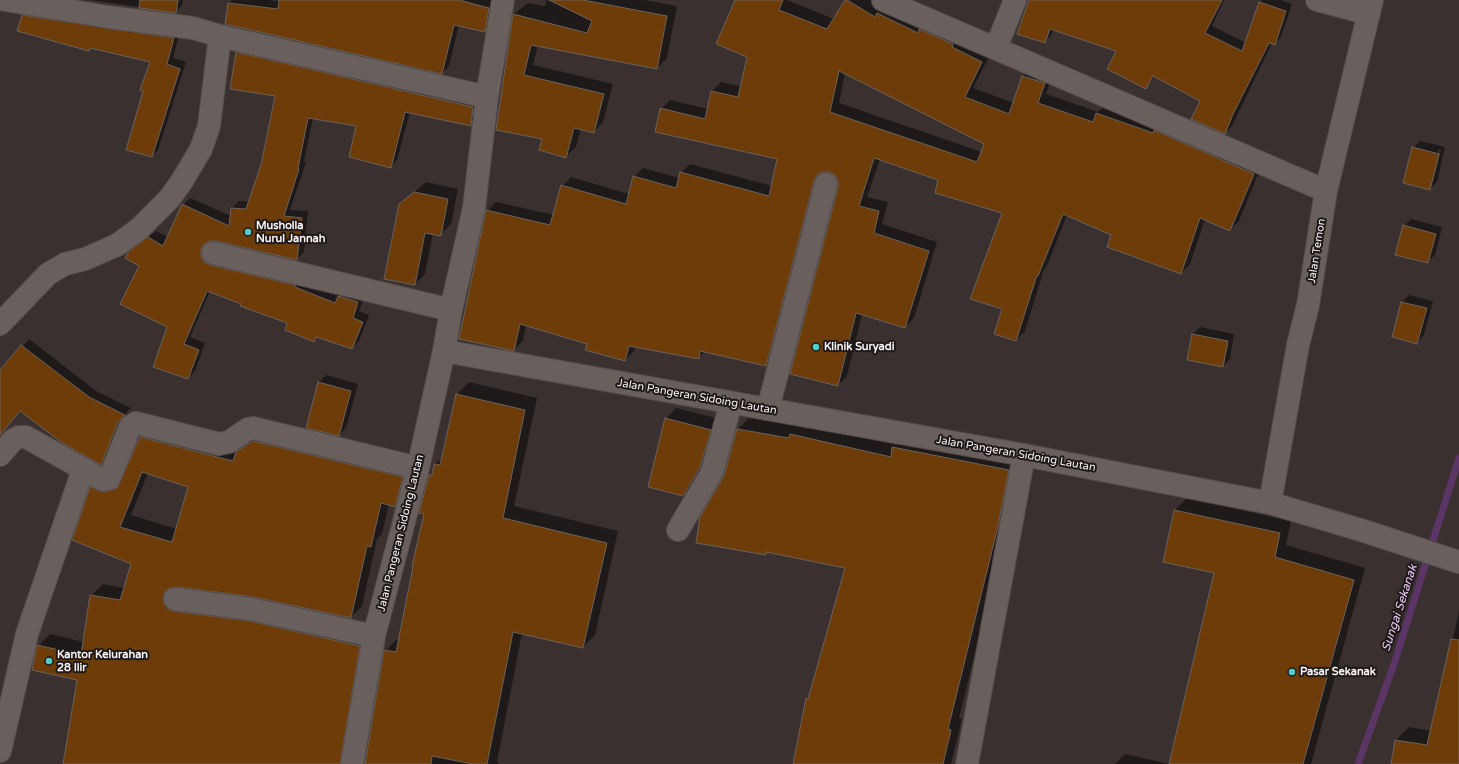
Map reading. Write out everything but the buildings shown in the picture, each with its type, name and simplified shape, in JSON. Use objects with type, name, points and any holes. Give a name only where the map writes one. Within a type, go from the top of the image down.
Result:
[{"type":"street","points":[[5,0],[108,17],[193,28],[487,96]]},
{"type":"street","points":[[444,350],[451,310],[474,208],[487,96],[503,0]]},
{"type":"street","points":[[883,0],[914,7],[996,48],[1326,191]]},
{"type":"street","points":[[996,48],[1015,0]]},
{"type":"street","points":[[1317,0],[1371,7]]},
{"type":"street","name":"Jalan Temon","points":[[1270,503],[1298,345],[1308,305],[1326,191],[1371,7]]},
{"type":"street","points":[[0,324],[48,274],[65,264],[85,259],[117,245],[138,229],[169,199],[182,181],[201,149],[209,126],[218,35]]},
{"type":"street","points":[[768,409],[826,184]]},
{"type":"street","points":[[213,253],[451,310]]},
{"type":"street","name":"Jalan Pangeran Sidoing Lautan","points":[[352,764],[374,636],[418,468],[444,350],[731,404],[768,409],[1024,456],[1270,503],[1364,530],[1459,562]]},
{"type":"street","points":[[678,530],[712,472],[731,404]]},
{"type":"street","points":[[0,455],[13,440],[19,436],[26,437],[83,470],[103,480],[109,479],[130,427],[136,423],[219,444],[229,442],[248,429],[254,428],[418,468]]},
{"type":"street","points":[[967,764],[1024,456]]},
{"type":"street","points":[[0,751],[28,634],[83,470]]},
{"type":"street","points":[[175,599],[251,609],[374,636]]},
{"type":"waterway","name":"Sungai Sekanak","points":[[1358,764],[1394,664],[1459,458]]},
{"type":"place","name":"Musholla Nurul Jannah","points":[[248,232]]},
{"type":"place","name":"Klinik Suryadi","points":[[816,347]]},
{"type":"place","name":"Kantor Kelurahan 28 Ilir","points":[[49,661]]},
{"type":"place","name":"Pasar Sekanak","points":[[1292,672]]}]
